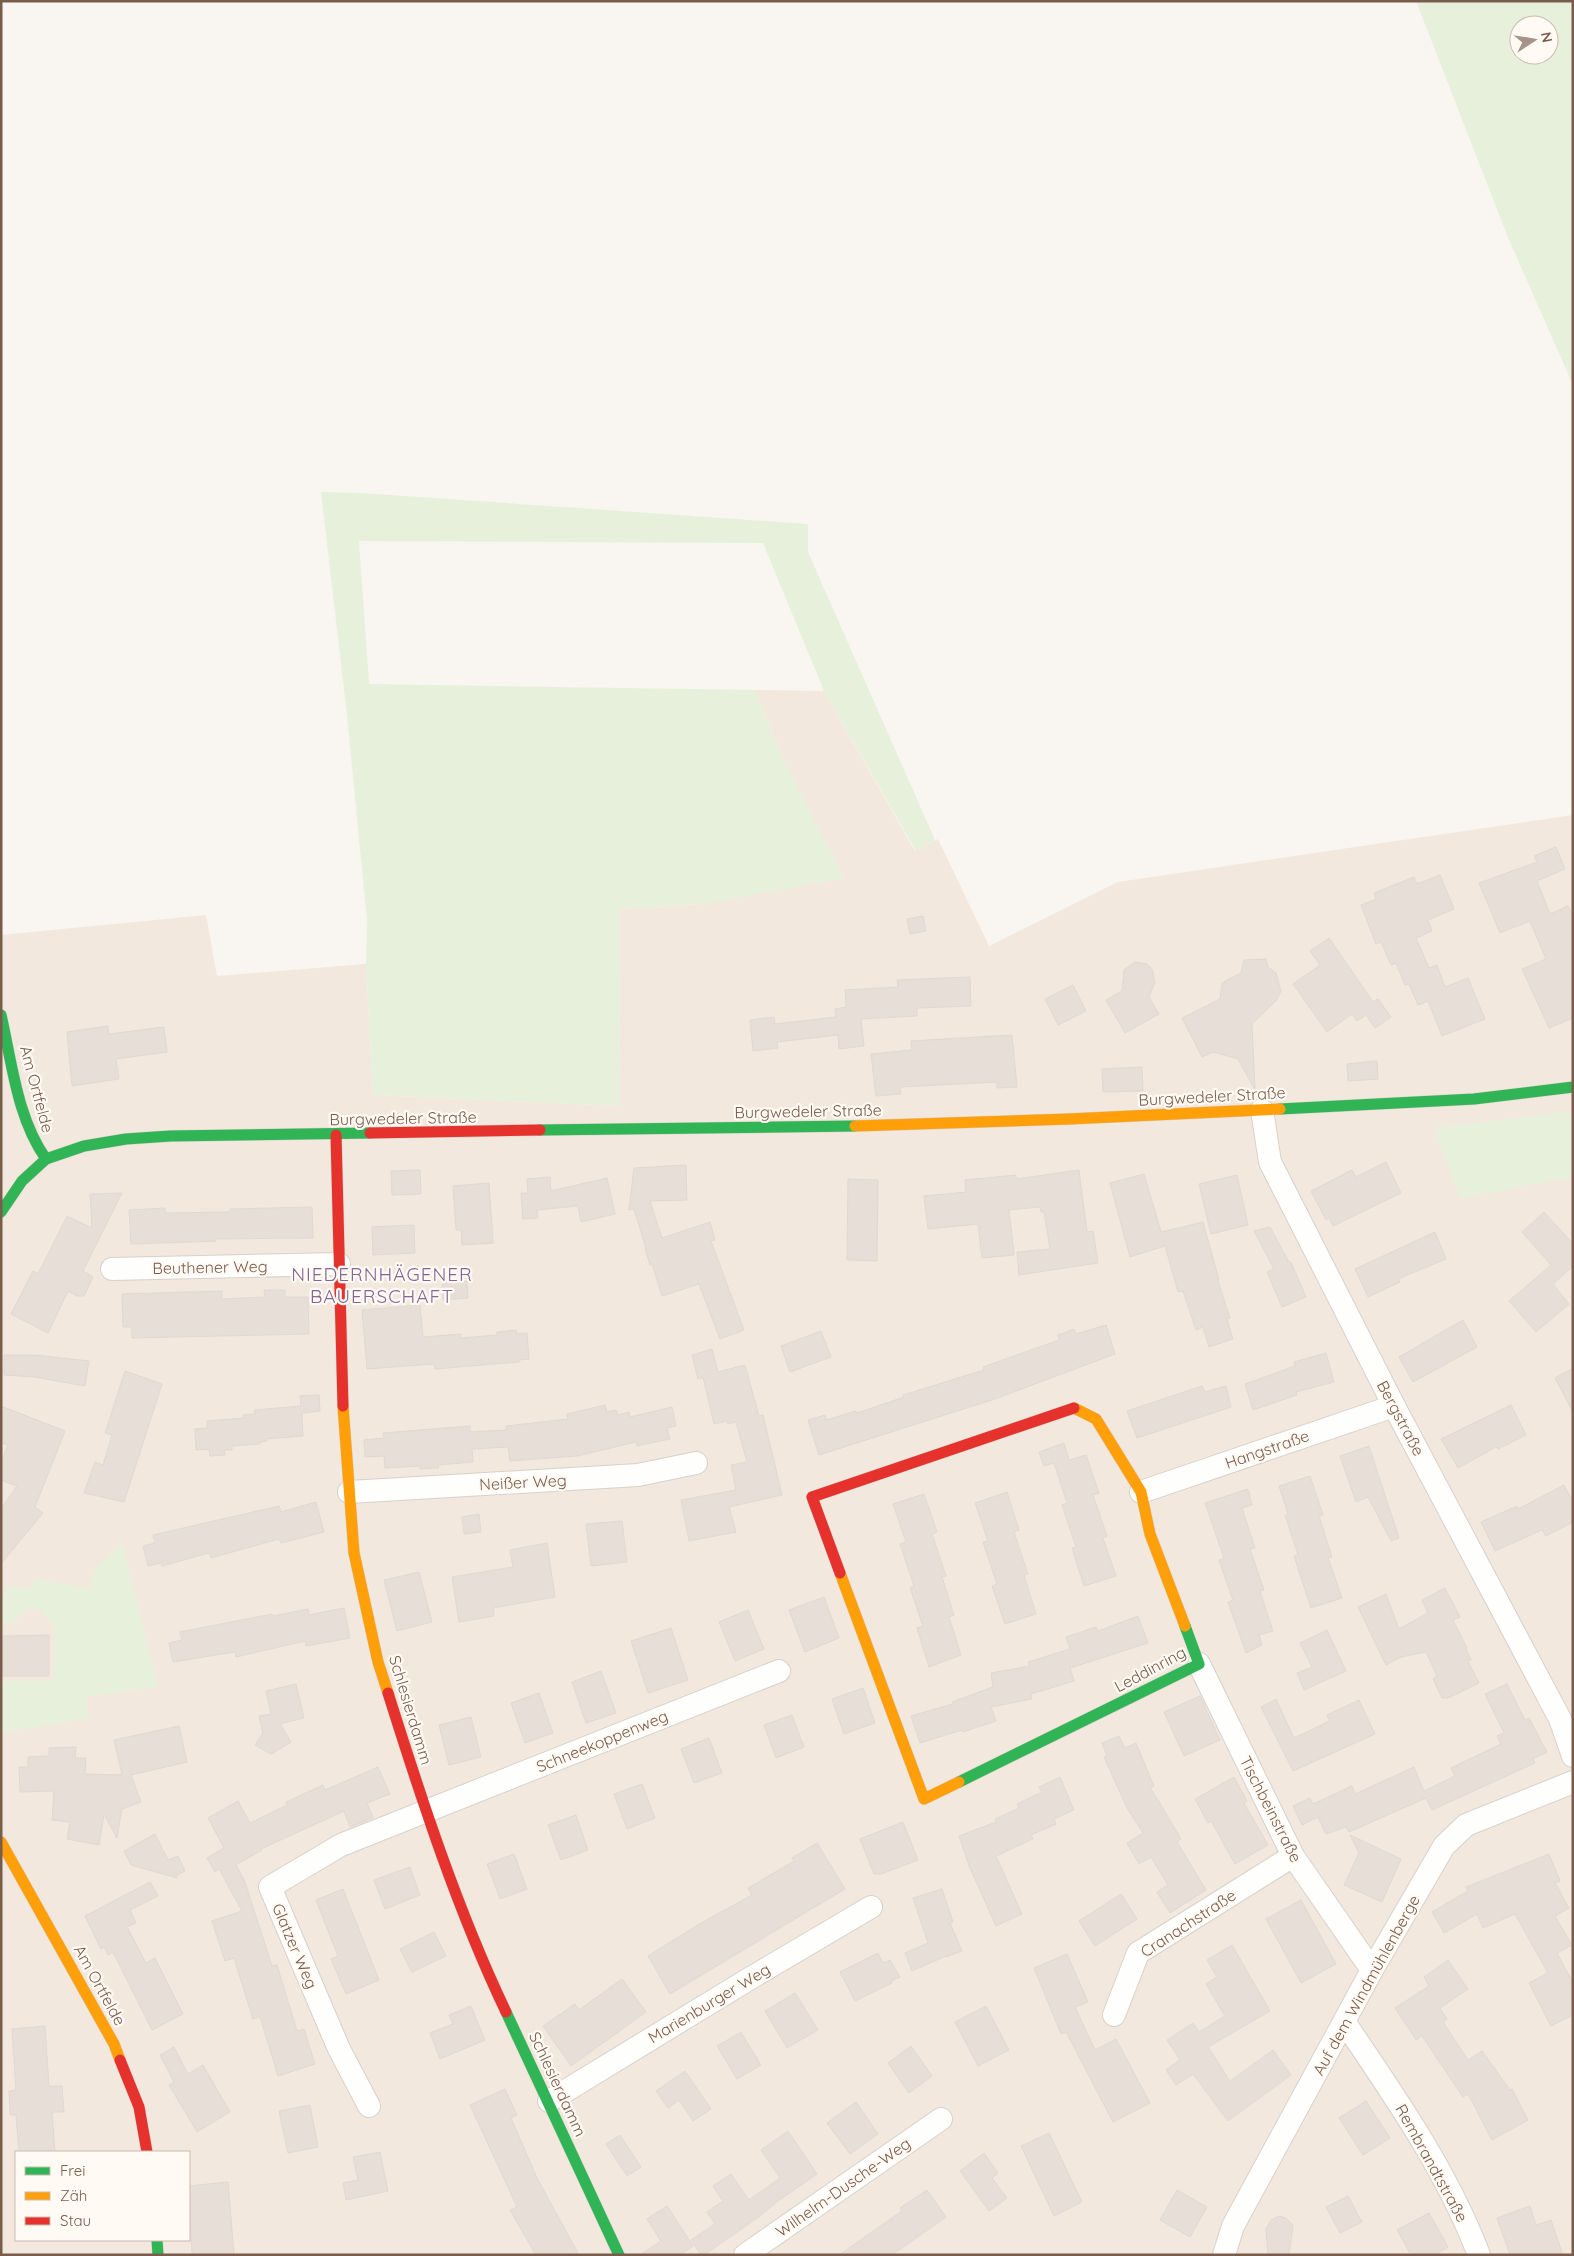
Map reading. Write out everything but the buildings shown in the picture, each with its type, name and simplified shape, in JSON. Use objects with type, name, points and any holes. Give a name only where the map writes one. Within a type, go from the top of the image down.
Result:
[{"type":"street","name":"Am Ortfelde","points":[[1,1015],[26,1122],[34,1142],[46,1159]]},
{"type":"street","name":"Burgwedeler Straße","points":[[46,1159],[84,1146],[126,1139],[170,1136],[845,1127],[1069,1120],[1474,1099],[1573,1087]]},
{"type":"street","name":"Bergstraße","points":[[1262,1110],[1270,1162],[1394,1406],[1566,1717],[1573,1756]]},
{"type":"street","name":"Schlesierdamm","points":[[336,1135],[340,1349],[349,1492],[354,1553],[378,1662],[425,1811],[479,1954],[619,2255]]},
{"type":"street","points":[[1,1212],[22,1181],[46,1159]]},
{"type":"street","name":"Beuthener Weg","points":[[112,1269],[339,1264]]},
{"type":"street","name":"Hangstraße","points":[[1141,1492],[1394,1406]]},
{"type":"street","name":"Leddinring","points":[[1074,1408],[1096,1419],[1141,1492],[1150,1534],[1199,1664],[924,1799],[812,1497],[1074,1408]]},
{"type":"street","name":"Neißer Weg","points":[[349,1492],[638,1475],[696,1463]]},
{"type":"street","name":"Tischbeinstraße","points":[[1199,1664],[1293,1856],[1372,1970]]},
{"type":"street","name":"Schneekoppenweg","points":[[425,1811],[779,1671]]},
{"type":"street","name":"Auf dem Windmühlenberge","points":[[1224,2255],[1233,2226],[1345,2023],[1372,1970],[1444,1846],[1466,1825],[1573,1782]]},
{"type":"street","name":"Glatzer Weg","points":[[369,2106],[339,2049],[270,1887],[341,1845],[425,1811]]},
{"type":"street","name":"Am Ortfelde","points":[[1,1842],[114,2044],[139,2107],[147,2151]]},
{"type":"street","name":"Cranachstraße","points":[[1114,2015],[1138,1953],[1293,1856]]},
{"type":"street","name":"Marienburger Weg","points":[[549,2101],[871,1907]]},
{"type":"street","name":"Rembrandtstraße","points":[[1345,2023],[1416,2128],[1471,2233],[1479,2255]]},
{"type":"street","name":"Wilhelm-Dusche-Weg","points":[[745,2255],[941,2119]]},
{"type":"street","points":[[157,2241],[158,2255]]},
{"type":"shaded area","points":[[755,690],[824,691],[915,851],[938,839],[989,946],[1118,882],[1573,815],[1573,2255],[1,2255],[1,935],[206,915],[217,976],[366,964],[373,1095],[620,1106],[619,909],[704,904],[783,759]]},
{"type":"green space","points":[[1416,1],[1573,1],[1573,385],[1507,235]]},
{"type":"green space","points":[[321,492],[361,493],[808,524],[808,552],[935,840],[916,851],[824,691],[763,543],[359,541],[369,684],[755,690],[783,759],[844,878],[704,904],[619,909],[620,1106],[373,1095],[366,964],[367,921],[347,715]]},
{"type":"green space","points":[[1573,1111],[1573,1177],[1460,1198],[1434,1128]]},
{"type":"green space","points":[[122,1543],[158,1687],[87,1696],[88,1718],[1,1733],[1,1681],[54,1681],[55,1629],[40,1610],[27,1609],[12,1624],[1,1623],[1,1603],[7,1586],[32,1590],[36,1579],[89,1589],[96,1567]]},
{"type":"traffic: fast","points":[[1,1015],[12,1071],[22,1108],[28,1126],[46,1159]]},
{"type":"traffic: fast","points":[[1280,1109],[1474,1099],[1573,1087]]},
{"type":"traffic: fast","points":[[540,1130],[855,1126]]},
{"type":"traffic: fast","points":[[1,1212],[22,1181],[46,1159],[84,1146],[126,1139],[170,1136],[370,1133]]},
{"type":"traffic: fast","points":[[959,1782],[1199,1664],[1185,1626]]},
{"type":"traffic: fast","points":[[506,2012],[619,2255]]},
{"type":"traffic: fast","points":[[157,2241],[158,2255]]},
{"type":"traffic: slow","points":[[855,1126],[1069,1119],[1280,1109]]},
{"type":"traffic: slow","points":[[343,1406],[354,1553],[378,1662],[388,1693]]},
{"type":"traffic: slow","points":[[1074,1408],[1096,1419],[1141,1492],[1150,1534],[1185,1626]]},
{"type":"traffic: slow","points":[[840,1573],[924,1799],[959,1782]]},
{"type":"traffic: slow","points":[[1,1842],[114,2044],[120,2060]]},
{"type":"traffic: jam","points":[[370,1133],[540,1130]]},
{"type":"traffic: jam","points":[[336,1135],[343,1406]]},
{"type":"traffic: jam","points":[[840,1573],[812,1497],[1074,1408]]},
{"type":"traffic: jam","points":[[388,1693],[427,1814],[456,1894],[506,2012]]},
{"type":"traffic: jam","points":[[120,2060],[139,2107],[147,2151]]},
{"type":"district","name":"NIEDERNHÄGENER BAUERSCHAFT","points":[[382,1285]]}]
